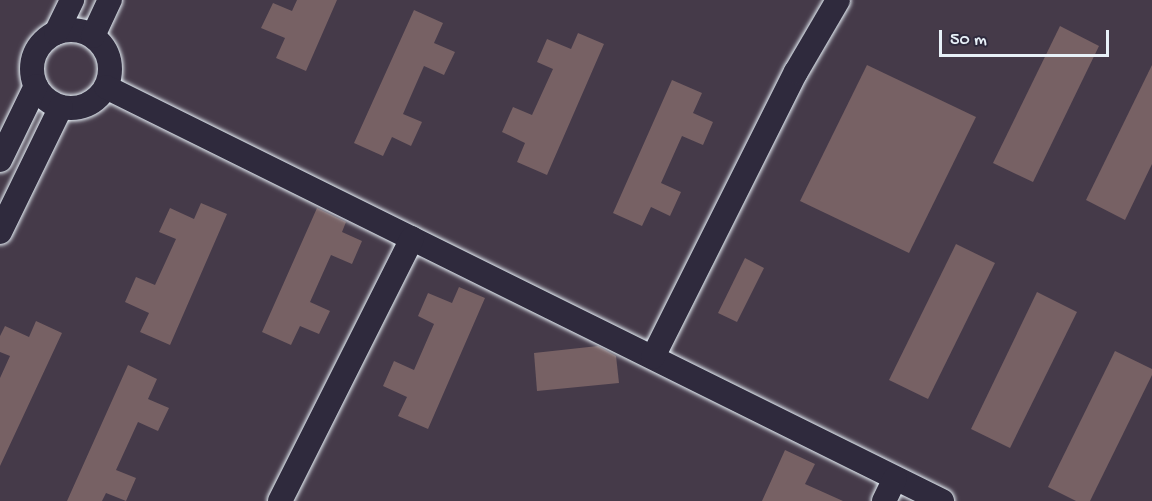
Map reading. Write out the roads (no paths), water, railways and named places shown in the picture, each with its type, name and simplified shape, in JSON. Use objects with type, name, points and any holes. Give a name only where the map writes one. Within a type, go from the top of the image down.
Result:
[{"type":"street","points":[[56,33],[72,0]]},
{"type":"street","points":[[93,36],[110,0]]},
{"type":"street","points":[[653,357],[796,72],[838,0]]},
{"type":"street","points":[[81,31],[93,36],[107,53],[110,64],[106,87],[92,102],[61,107],[44,97],[36,86],[33,75],[35,56],[45,40],[56,33],[81,31]]},
{"type":"street","points":[[0,160],[36,86]]},
{"type":"street","points":[[106,87],[942,501]]},
{"type":"street","points":[[0,232],[61,107]]},
{"type":"street","points":[[280,501],[412,238]]},
{"type":"street","points":[[884,501],[895,478]]}]
